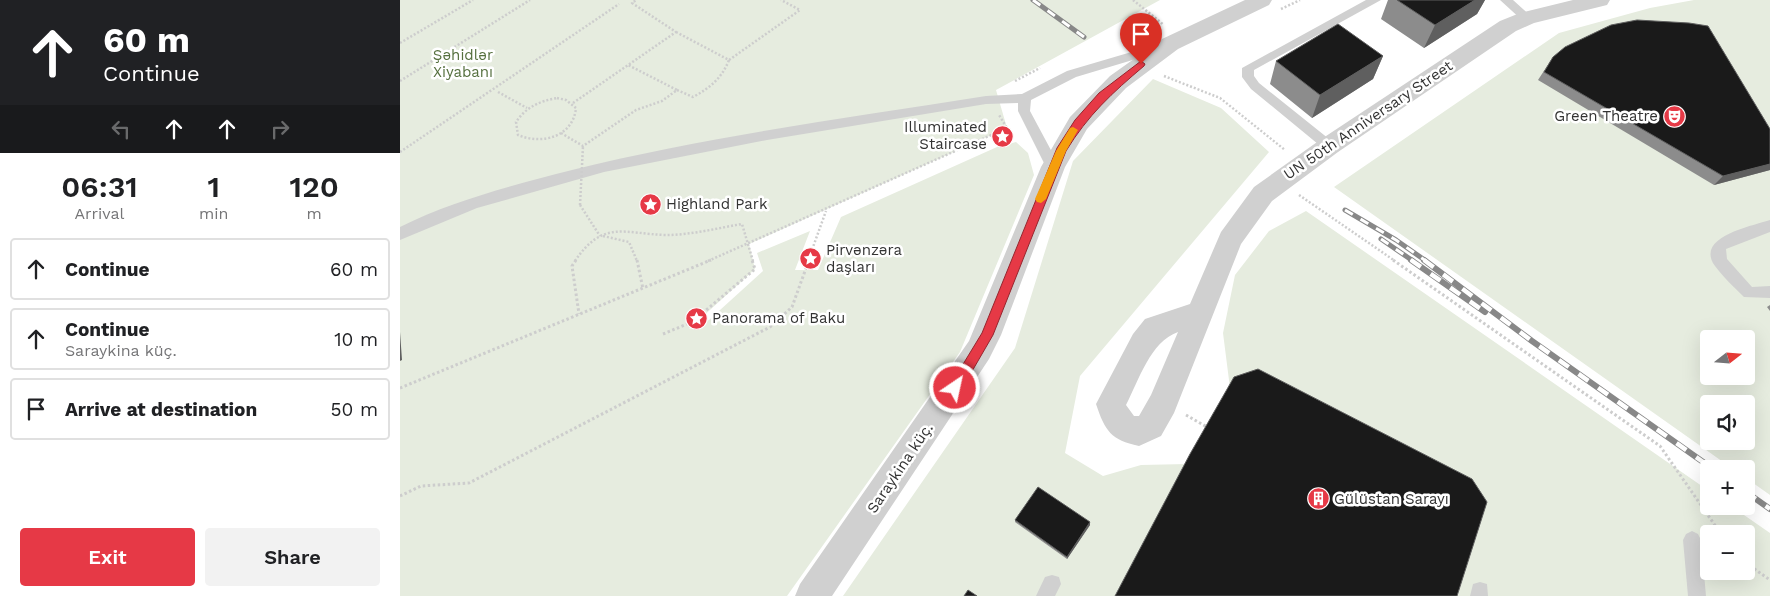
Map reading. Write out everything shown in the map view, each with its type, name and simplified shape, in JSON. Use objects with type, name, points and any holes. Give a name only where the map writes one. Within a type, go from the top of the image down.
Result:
[{"type":"street","points":[[1053,167],[1078,123],[1103,96],[1173,37],[1262,0]]},
{"type":"street","name":"UN 50th Anniversary Street","points":[[1199,314],[1230,239],[1240,224],[1271,188],[1328,146],[1508,26],[1526,18],[1600,0]]},
{"type":"street","name":"Saraykina küç.","points":[[812,596],[979,350],[987,335],[1053,167]]},
{"type":"lane","points":[[1328,146],[1255,86],[1248,77],[1248,68],[1375,0]]},
{"type":"lane","points":[[1506,0],[1526,18]]},
{"type":"lane","points":[[400,234],[449,213],[516,190],[613,164],[986,100],[1024,98],[1036,89],[1173,37]]},
{"type":"lane","points":[[1024,98],[1024,111],[1053,167]]},
{"type":"lane","points":[[1770,226],[1734,238],[1719,246],[1720,261],[1749,293],[1770,292]]},
{"type":"lane","points":[[1692,540],[1697,596]]},
{"type":"path","points":[[400,43],[473,0]]},
{"type":"path","points":[[400,81],[530,0]]},
{"type":"path","points":[[636,0],[632,3],[676,32],[729,60]]},
{"type":"path","points":[[628,66],[693,97],[703,92],[725,74],[729,60],[800,10],[781,0]]},
{"type":"path","points":[[1133,0],[1173,37]]},
{"type":"path","points":[[400,152],[619,4]]},
{"type":"path","points":[[573,103],[676,32]]},
{"type":"path","points":[[1164,76],[1220,98],[1285,150]]},
{"type":"path","points":[[583,146],[636,110],[662,101],[678,90]]},
{"type":"path","points":[[498,92],[527,108]]},
{"type":"path","points":[[557,98],[573,103],[576,108],[574,121],[561,133],[542,140],[532,140],[518,134],[516,122],[527,108],[537,103],[557,98]]},
{"type":"path","points":[[400,388],[643,289],[826,211],[1008,128]]},
{"type":"path","points":[[561,133],[583,146]]},
{"type":"path","points":[[583,146],[580,205],[600,236],[630,242],[636,254],[643,289]]},
{"type":"path","points":[[400,496],[421,486],[469,483],[770,327],[792,307],[826,211]]},
{"type":"path","points":[[1325,211],[1660,446],[1715,525]]},
{"type":"path","points":[[579,314],[572,266],[583,249],[600,236],[624,230],[667,235],[742,224],[755,269],[692,322],[663,334]]},
{"type":"path","points":[[1755,569],[1770,580]]},
{"type":"green space","name":"Şəhidlər Xiyabanı","points":[[400,0],[1160,0],[996,90],[1007,128],[749,244],[755,269],[689,329],[709,320],[763,271],[757,253],[810,231],[795,270],[818,270],[841,217],[997,147],[1016,142],[1028,153],[1034,175],[960,352],[787,596],[400,596]]},
{"type":"green space","points":[[1694,0],[1770,0],[1770,495],[1755,484],[1755,460],[1720,460],[1706,450],[1755,450],[1755,395],[1700,395],[1700,446],[1334,187],[1559,33],[1650,8]]},
{"type":"green space","points":[[1153,79],[1221,108],[1269,152],[1080,376],[1065,453],[1103,476],[1141,465],[1187,464],[1230,388],[1223,333],[1235,275],[1269,231],[1306,211],[1700,485],[1700,515],[1744,515],[1770,533],[1770,596],[843,596],[1015,348],[1073,161]]},
{"type":"building","points":[[1397,0],[1475,0],[1435,25]]},
{"type":"building","name":"Green Theatre","points":[[1637,20],[1708,26],[1770,129],[1770,164],[1723,176],[1544,72],[1553,57],[1565,47],[1611,25]]},
{"type":"building","points":[[1338,24],[1383,56],[1320,95],[1276,61]]},
{"type":"building","name":"Gülüstan Sarayı","points":[[1258,369],[1472,479],[1487,502],[1457,596],[1115,596],[1190,454],[1234,377]]},
{"type":"building","points":[[1038,487],[1090,522],[1067,557],[1015,520]]},
{"type":"building","points":[[968,590],[977,596],[964,596]]},
{"type":"railway","points":[[1033,0],[1084,37]]},
{"type":"railway","points":[[1345,210],[1396,240],[1426,261]]},
{"type":"railway","points":[[1381,239],[1413,261]]},
{"type":"railway","points":[[1411,260],[1485,312]]},
{"type":"railway","points":[[1424,260],[1532,341],[1700,460]]},
{"type":"railway","points":[[1755,498],[1770,509]]},
{"type":"slow traffic","points":[[1041,199],[1053,167],[1073,130]]},
{"type":"place","name":"Green Theatre","points":[[1674,116]]},
{"type":"place","name":"Illuminated Staircase","points":[[1003,136]]},
{"type":"place","name":"Highland Park","points":[[650,204]]},
{"type":"place","name":"Pirvənzəra daşları","points":[[810,259]]},
{"type":"place","name":"Panorama of Baku","points":[[696,318]]},
{"type":"place","name":"Gülüstan Sarayı","points":[[1318,499]]},
{"type":"route","points":[[955,388],[987,335],[1053,167],[1068,138],[1078,123],[1103,96],[1141,64]]}]
